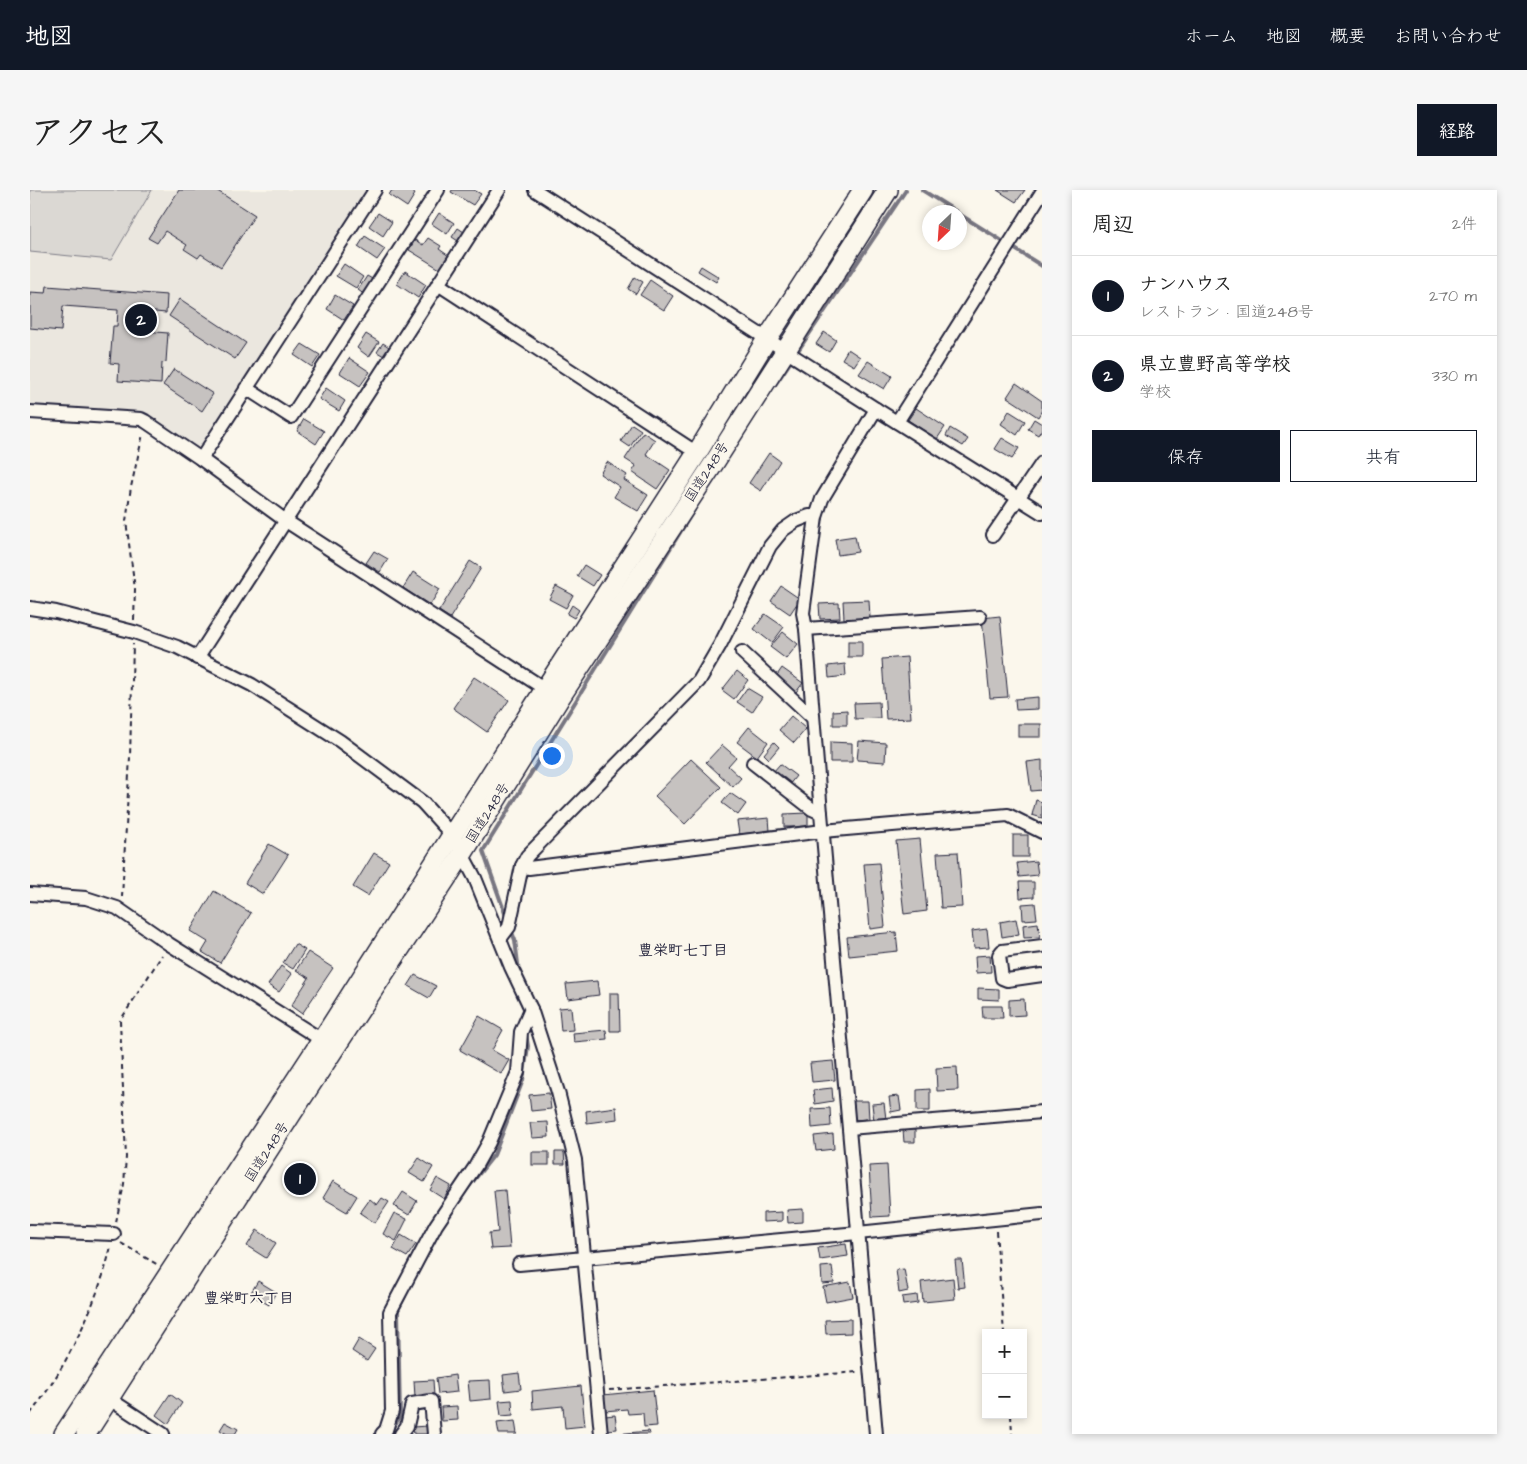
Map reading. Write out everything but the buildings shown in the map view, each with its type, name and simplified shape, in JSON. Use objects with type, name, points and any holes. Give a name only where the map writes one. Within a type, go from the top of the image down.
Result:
[{"type":"highway","name":"国道248号","points":[[64,1434],[322,1040],[544,690],[698,453],[767,339],[864,190]]},
{"type":"highway","name":"国道248号","points":[[86,1434],[292,1113],[463,853],[561,696],[716,460],[888,190]]},
{"type":"street","points":[[201,459],[375,190]]},
{"type":"street","points":[[246,388],[291,418],[438,190]]},
{"type":"street","points":[[197,658],[499,190]]},
{"type":"street","points":[[535,190],[1042,513]]},
{"type":"street","points":[[897,422],[1042,192]]},
{"type":"street","points":[[438,284],[698,453]]},
{"type":"street","points":[[876,409],[822,498],[816,517],[803,613],[806,629],[876,1434]]},
{"type":"street","points":[[30,412],[141,419],[146,421],[286,521],[544,690]]},
{"type":"street","points":[[993,535],[1042,462]]},
{"type":"street","points":[[500,939],[509,927],[522,866],[527,856],[700,681],[770,546],[783,530],[796,521],[809,516],[816,517]]},
{"type":"street","points":[[30,608],[64,614],[134,632],[177,647],[252,684],[340,741],[422,802],[452,835],[463,853],[531,1010],[558,1092],[575,1160],[601,1434]]},
{"type":"street","points":[[806,629],[980,617]]},
{"type":"street","points":[[742,652],[813,718]]},
{"type":"street","points":[[753,763],[812,809],[821,813]]},
{"type":"street","points":[[522,866],[529,868],[823,831],[1008,815],[1042,832]]},
{"type":"street","points":[[30,894],[86,898],[117,908],[169,944],[322,1040]]},
{"type":"street","points":[[1042,946],[1002,951],[999,955],[1002,978],[1007,980],[1042,975]]},
{"type":"street","points":[[382,1434],[386,1430],[392,1411],[390,1312],[436,1224],[475,1167],[489,1142],[518,1072],[521,1032],[531,1010]]},
{"type":"street","points":[[850,1128],[1042,1112]]},
{"type":"street","points":[[519,1264],[1042,1214]]},
{"type":"street","points":[[30,1231],[113,1236]]},
{"type":"street","points":[[108,1398],[163,1434]]},
{"type":"street","points":[[401,1434],[407,1426],[412,1404],[431,1401],[434,1434]]},
{"type":"path","points":[[117,908],[123,894],[130,758],[135,589],[126,521],[131,488],[146,421]]},
{"type":"path","points":[[30,1414],[54,1382],[96,1294],[113,1236],[124,1184],[126,1157],[120,1021],[169,944]]},
{"type":"path","points":[[996,1219],[1004,1329]]},
{"type":"path","points":[[113,1236],[171,1272]]},
{"type":"path","points":[[598,1391],[871,1371]]},
{"type":"path","points":[[1011,1419],[1012,1434]]},
{"type":"shaded area","points":[[30,190],[367,190],[201,447],[196,447],[144,414],[30,406]]},
{"type":"shaded area","points":[[30,190],[152,190],[111,260],[30,252]]},
{"type":"waterway","points":[[775,385],[906,190]]},
{"type":"waterway","points":[[922,190],[946,205]]},
{"type":"waterway","points":[[967,219],[1042,266]]},
{"type":"waterway","points":[[507,919],[483,851],[694,510]]},
{"type":"waterway","points":[[511,930],[515,940],[519,972]]},
{"type":"waterway","points":[[467,1189],[494,1155],[523,1080],[528,1046],[526,1034]]},
{"type":"waterway","points":[[392,1428],[400,1417],[398,1310],[405,1296]]},
{"type":"place","name":"県立豊野高等学校","points":[[141,320]]},
{"type":"place","name":"ナンハウス","points":[[300,1179]]},
{"type":"district","name":"豊栄町七丁目","points":[[683,950]]},
{"type":"district","name":"豊栄町六丁目","points":[[249,1298]]}]
